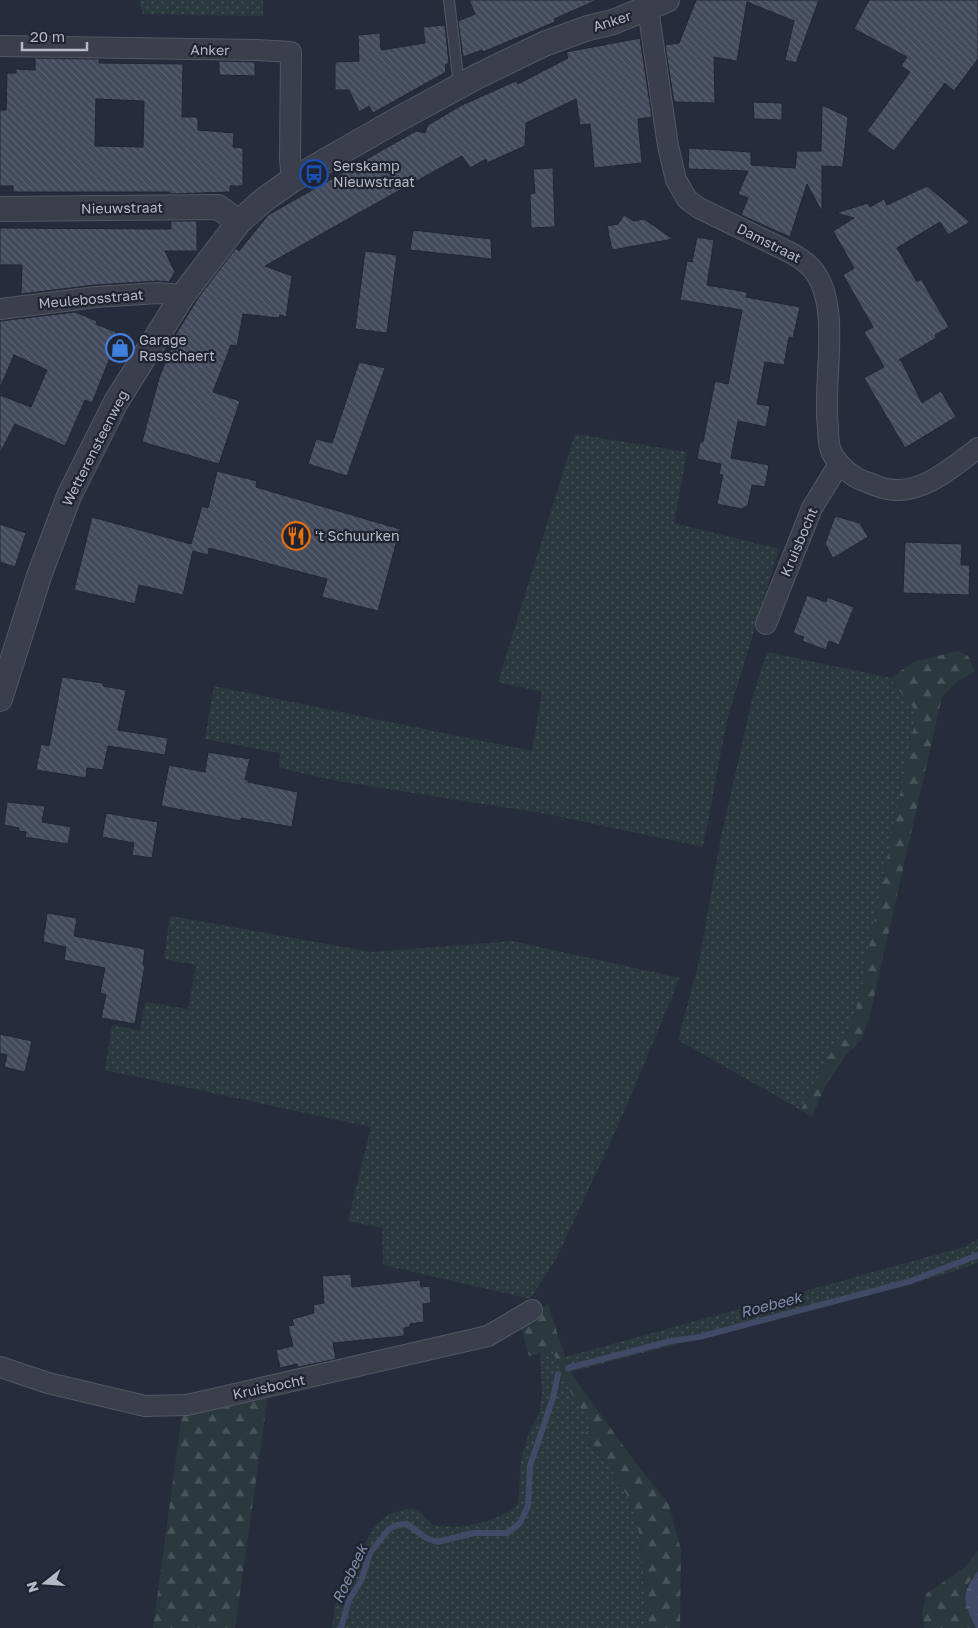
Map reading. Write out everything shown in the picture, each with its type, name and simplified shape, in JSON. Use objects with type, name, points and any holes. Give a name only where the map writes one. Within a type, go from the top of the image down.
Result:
[{"type":"street","name":"Anker","points":[[239,222],[265,199],[292,180],[459,86],[544,44],[588,28],[613,22],[658,4]]},
{"type":"street","name":"Damstraat","points":[[658,4],[668,146],[676,180],[681,189],[687,199],[699,208],[794,254],[806,262],[815,272],[822,286],[829,330],[826,418],[831,452],[839,464],[858,480],[888,490],[900,489],[923,485],[978,448]]},
{"type":"street","name":"Anker","points":[[0,46],[291,52],[290,159],[292,180]]},
{"type":"street","name":"Nieuwstraat","points":[[0,209],[218,207],[239,222]]},
{"type":"street","name":"Wetterensteenweg","points":[[0,699],[39,576],[69,496],[116,402],[183,296],[239,222]]},
{"type":"street","name":"Meulebosstraat","points":[[0,309],[96,297],[158,293],[183,296]]},
{"type":"street","name":"Kruisbocht","points":[[766,624],[812,508],[839,464]]},
{"type":"street","name":"Kruisbocht","points":[[0,1367],[48,1383],[146,1406],[187,1405],[488,1336],[532,1310]]},
{"type":"lane","points":[[449,0],[459,86]]},
{"type":"green space","points":[[139,0],[263,0],[263,16],[143,14]]},
{"type":"green space","points":[[575,434],[687,452],[674,523],[779,549],[727,720],[703,847],[547,814],[338,781],[279,768],[280,753],[205,739],[214,686],[532,751],[542,692],[498,682]]},
{"type":"green space","points":[[958,651],[968,656],[975,671],[956,683],[942,697],[869,1019],[862,1039],[846,1055],[826,1085],[812,1117],[801,1110],[830,1054],[846,1037],[855,1014],[915,722],[913,707],[894,685],[891,678],[913,662]]},
{"type":"green space","points":[[767,652],[891,678],[894,685],[913,707],[915,722],[855,1014],[846,1037],[830,1054],[801,1110],[678,1040],[699,962],[721,837],[754,691]]},
{"type":"green space","points":[[170,916],[372,952],[512,941],[680,978],[618,1126],[556,1259],[530,1299],[383,1265],[382,1228],[348,1221],[371,1127],[105,1070],[112,1025],[140,1031],[145,1002],[188,1009],[196,965],[164,959]]},
{"type":"green space","points":[[978,1239],[978,1263],[943,1275],[570,1372],[565,1357],[964,1247]]},
{"type":"green space","points":[[548,1304],[570,1372],[669,1505],[681,1550],[680,1628],[643,1628],[645,1619],[642,1553],[640,1537],[631,1505],[615,1476],[584,1434],[593,1426],[571,1393],[552,1350],[529,1356],[520,1325]]},
{"type":"green space","points":[[552,1349],[571,1393],[594,1426],[584,1434],[616,1476],[632,1506],[640,1537],[642,1554],[645,1619],[643,1628],[332,1628],[335,1606],[360,1552],[375,1526],[389,1514],[412,1508],[420,1512],[433,1525],[466,1526],[500,1516],[518,1504],[521,1459],[529,1433],[540,1409],[542,1393],[540,1354]]},
{"type":"green space","points":[[268,1396],[235,1628],[153,1628],[182,1414]]},
{"type":"green space","points":[[978,1551],[978,1571],[967,1585],[968,1612],[976,1628],[924,1628],[922,1613],[926,1594],[965,1567]]},
{"type":"water","points":[[978,1571],[978,1628],[976,1628],[968,1611],[965,1598],[968,1586]]},
{"type":"building","points":[[469,0],[597,0],[554,19],[555,22],[483,52],[482,50],[463,57],[458,21],[475,14]]},
{"type":"building","points":[[696,0],[819,0],[796,63],[785,60],[794,21],[747,2],[737,61],[714,57],[715,103],[674,102],[665,45],[679,43]]},
{"type":"building","points":[[869,0],[978,0],[978,59],[954,91],[945,83],[894,151],[867,131],[910,72],[901,66],[907,57],[854,29]]},
{"type":"building","points":[[445,25],[449,63],[445,65],[446,72],[373,113],[369,106],[359,112],[349,90],[335,90],[335,62],[359,61],[358,35],[380,33],[381,50],[425,43],[423,27]]},
{"type":"building","points":[[640,38],[652,117],[638,119],[642,163],[594,168],[590,124],[580,125],[576,99],[526,123],[525,146],[487,163],[486,159],[470,168],[462,156],[355,215],[265,266],[292,276],[286,317],[280,315],[279,318],[243,314],[237,346],[231,345],[213,392],[240,401],[219,464],[142,442],[159,378],[173,344],[171,342],[198,298],[236,248],[239,251],[268,215],[416,131],[425,133],[428,125],[462,105],[516,81],[518,84],[568,58],[566,52]]},
{"type":"building","points":[[35,58],[99,59],[99,63],[183,64],[182,117],[198,117],[198,130],[234,133],[233,147],[243,148],[243,186],[230,186],[230,192],[170,194],[170,192],[13,192],[13,186],[0,186],[0,110],[6,110],[7,73],[16,73],[16,69],[35,70]],"holes":[[[96,99],[144,101],[143,147],[95,146]]]},
{"type":"building","points":[[219,61],[255,62],[255,76],[219,75]]},
{"type":"building","points":[[753,102],[782,103],[782,120],[754,119]]},
{"type":"building","points":[[822,105],[848,117],[843,167],[822,166],[822,212],[807,184],[790,237],[741,215],[748,198],[738,194],[748,171],[688,169],[689,148],[751,152],[751,165],[795,168],[797,151],[821,151]]},
{"type":"building","points":[[553,168],[555,227],[531,228],[530,194],[535,193],[533,169]]},
{"type":"building","points":[[927,186],[970,222],[948,235],[940,222],[897,248],[917,282],[921,279],[949,327],[935,335],[936,338],[899,360],[901,360],[922,403],[941,391],[956,417],[905,448],[864,378],[884,367],[864,332],[873,327],[843,275],[854,268],[833,231],[854,218],[836,213],[868,203],[870,207],[884,199],[887,205]]},
{"type":"building","points":[[624,215],[634,221],[644,219],[673,239],[612,250],[607,226],[618,224]]},
{"type":"building","points":[[171,221],[197,221],[197,251],[165,251],[175,272],[169,282],[95,285],[21,294],[22,265],[0,265],[0,228],[171,229]]},
{"type":"building","points":[[413,230],[491,239],[492,259],[410,250]]},
{"type":"building","points":[[697,237],[714,240],[707,285],[747,292],[746,297],[800,307],[793,338],[789,337],[784,365],[765,362],[757,404],[770,406],[766,427],[738,421],[731,458],[769,465],[765,487],[752,485],[748,505],[742,509],[717,504],[723,475],[719,474],[721,464],[697,459],[700,442],[703,442],[715,381],[728,384],[742,310],[680,300],[687,261],[692,262]]},
{"type":"building","points":[[365,251],[397,255],[387,333],[355,329]]},
{"type":"building","points":[[75,312],[97,321],[96,324],[116,332],[113,338],[123,342],[115,363],[109,360],[92,403],[85,400],[65,446],[15,424],[0,453],[0,395],[31,407],[47,370],[14,355],[0,388],[0,321]]},
{"type":"building","points":[[359,362],[385,368],[347,476],[308,464],[316,439],[332,443]]},
{"type":"building","name":"'t Schuurken","points":[[217,471],[257,481],[256,487],[400,529],[378,611],[322,597],[327,579],[209,548],[208,555],[193,551],[183,595],[139,585],[135,604],[74,590],[92,517],[191,544],[202,506],[208,508]]},
{"type":"building","points":[[835,516],[860,523],[868,537],[833,558],[825,544]]},
{"type":"building","points":[[0,524],[26,533],[15,567],[0,562]]},
{"type":"building","points":[[905,542],[962,544],[961,565],[970,565],[969,595],[903,593]]},
{"type":"building","points":[[807,595],[826,602],[827,597],[854,607],[839,645],[829,641],[826,650],[802,641],[804,637],[793,633]]},
{"type":"building","points":[[62,677],[103,683],[103,686],[126,690],[118,730],[168,738],[165,755],[108,746],[103,770],[87,768],[86,778],[36,770],[41,744],[49,746]]},
{"type":"building","points":[[208,752],[250,759],[245,779],[248,782],[298,792],[292,827],[241,818],[241,821],[161,806],[169,765],[205,772]]},
{"type":"building","points":[[7,802],[45,806],[42,822],[71,827],[68,844],[25,837],[26,832],[19,831],[19,828],[4,825]]},
{"type":"building","points":[[106,813],[158,822],[152,858],[132,855],[134,843],[102,837]]},
{"type":"building","points":[[47,913],[77,918],[74,936],[145,949],[143,965],[145,965],[135,1024],[101,1018],[106,995],[100,993],[105,968],[64,960],[66,947],[43,942]]},
{"type":"building","points":[[0,1034],[32,1041],[25,1072],[4,1067],[7,1055],[0,1053]]},
{"type":"building","points":[[351,1274],[352,1287],[420,1280],[421,1287],[430,1286],[431,1303],[423,1304],[424,1322],[410,1324],[410,1327],[404,1328],[404,1336],[333,1343],[336,1359],[298,1367],[297,1364],[280,1368],[276,1350],[293,1346],[288,1326],[294,1325],[292,1319],[314,1313],[313,1305],[324,1303],[322,1276]]},
{"type":"waterway","name":"Roebeek","points":[[568,1368],[671,1341],[699,1337],[911,1281],[978,1255]]},
{"type":"waterway","name":"Roebeek","points":[[341,1628],[349,1600],[361,1581],[370,1553],[389,1529],[397,1525],[407,1524],[426,1538],[437,1542],[474,1533],[507,1533],[520,1523],[528,1506],[530,1466],[553,1398],[558,1374]]},
{"type":"place","name":"Serskamp Nieuwstraat","points":[[314,174]]},
{"type":"place","name":"Garage Rasschaert","points":[[120,348]]},
{"type":"place","name":"'t Schuurken","points":[[296,536]]}]
